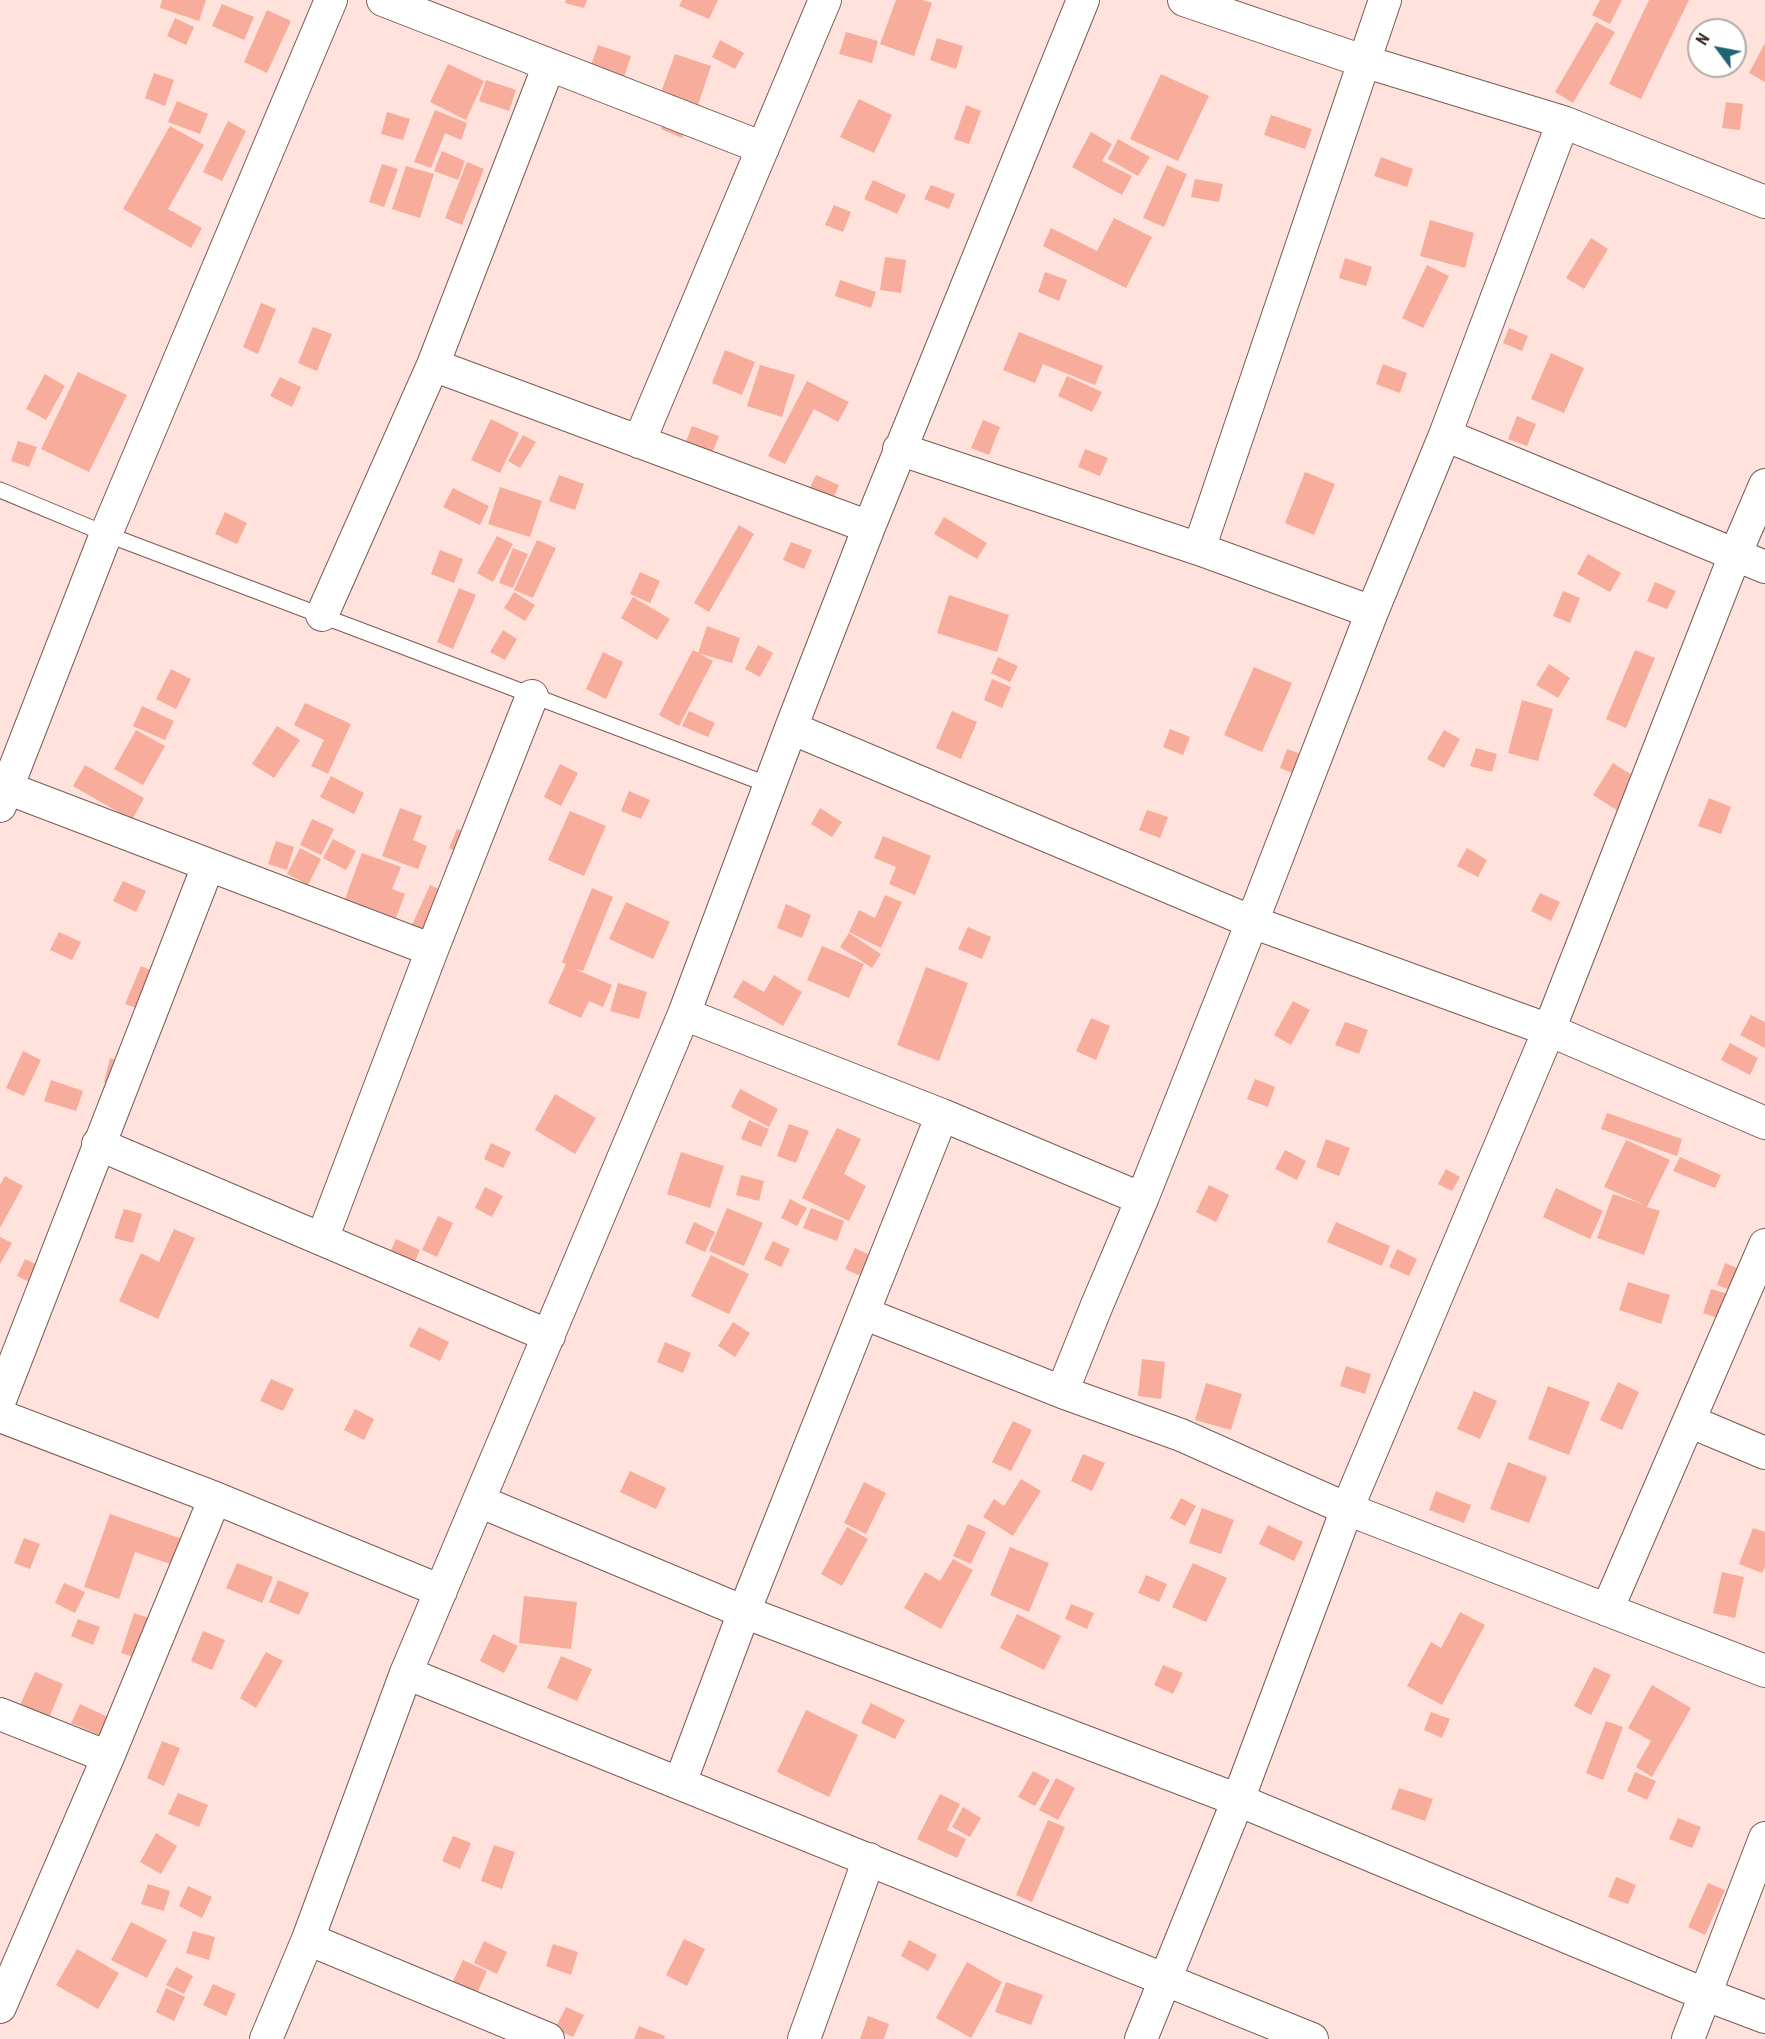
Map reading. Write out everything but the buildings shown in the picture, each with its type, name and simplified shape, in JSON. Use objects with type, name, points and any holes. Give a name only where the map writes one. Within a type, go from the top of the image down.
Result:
[{"type":"street","points":[[331,0],[106,534],[4,797],[208,866],[432,950]]},
{"type":"street","points":[[383,0],[763,148]]},
{"type":"street","points":[[639,442],[825,0]]},
{"type":"street","points":[[266,2039],[308,1939],[406,1673],[684,1014],[790,728],[899,449],[1083,0]]},
{"type":"street","points":[[1184,0],[1363,61],[1563,122],[1765,202]]},
{"type":"street","points":[[1199,549],[1385,0]]},
{"type":"street","points":[[322,615],[433,365],[549,65]]},
{"type":"street","points":[[1062,1392],[1096,1305],[1142,1199],[1372,612],[1445,435],[1563,122]]},
{"type":"street","points":[[433,365],[869,527]]},
{"type":"street","points":[[1445,435],[1765,567]]},
{"type":"street","points":[[899,449],[1199,549],[1372,612]]},
{"type":"street","points":[[1141,2039],[1238,1800],[1347,1509],[1549,1030],[1735,555],[1765,485]]},
{"type":"street","points":[[322,1239],[532,696]]},
{"type":"street","points":[[790,728],[1252,922],[1549,1030],[1765,1123]]},
{"type":"street","points":[[0,1400],[208,866]]},
{"type":"street","points":[[684,1014],[942,1115],[1142,1199]]},
{"type":"street","points":[[680,1783],[744,1612],[942,1115]]},
{"type":"street","points":[[98,1144],[549,1336]]},
{"type":"street","points":[[1607,1610],[1765,1245]]},
{"type":"street","points":[[863,1313],[1062,1392],[1181,1435],[1347,1509],[1765,1671]]},
{"type":"street","points":[[0,1416],[215,1498],[441,1591]]},
{"type":"street","points":[[1689,1421],[1765,1453]]},
{"type":"street","points":[[0,2007],[108,1757],[215,1498]]},
{"type":"street","points":[[479,1501],[744,1612],[1238,1800],[1704,1994],[1765,2017]]},
{"type":"street","points":[[406,1673],[1312,2039]]},
{"type":"street","points":[[0,1714],[108,1757]]},
{"type":"street","points":[[1688,2039],[1765,1838]]},
{"type":"street","points":[[804,2039],[869,1859]]},
{"type":"street","points":[[308,1939],[548,2039]]},
{"type":"lane","points":[[0,490],[106,534],[769,785]]}]
